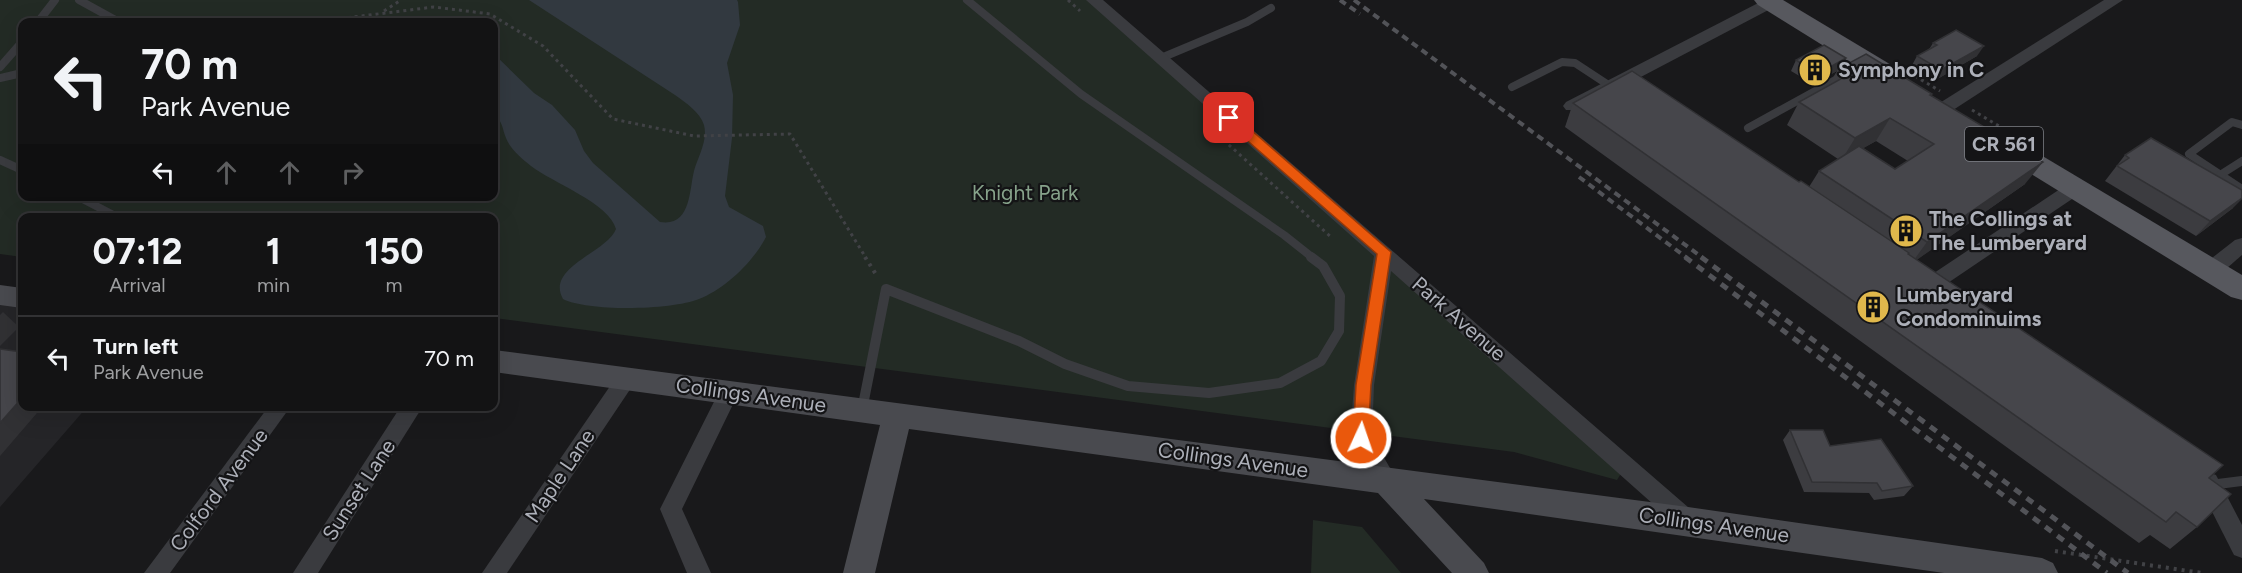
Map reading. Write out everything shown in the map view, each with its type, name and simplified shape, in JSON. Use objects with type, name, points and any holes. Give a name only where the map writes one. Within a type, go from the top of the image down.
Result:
[{"type":"main road","name":"CR 561","points":[[1768,2],[1857,68],[1946,110],[2242,289]]},
{"type":"main road","points":[[0,295],[18,297]]},
{"type":"main road","name":"Collings Avenue","points":[[498,362],[1688,521],[2042,573]]},
{"type":"main road","points":[[859,573],[897,415]]},
{"type":"main road","points":[[1386,480],[1473,573]]},
{"type":"street","name":"Park Avenue","points":[[1094,0],[1688,521]]},
{"type":"street","points":[[1946,110],[2115,0]]},
{"type":"street","points":[[1572,106],[1768,2]]},
{"type":"street","points":[[1615,83],[1636,92]]},
{"type":"street","points":[[1926,288],[2075,188]]},
{"type":"street","points":[[2210,270],[2242,245]]},
{"type":"street","points":[[1384,252],[1364,385],[1361,438],[1386,480]]},
{"type":"street","points":[[1907,275],[1946,301]]},
{"type":"street","name":"Maple Lane","points":[[494,573],[626,378]]},
{"type":"street","points":[[699,573],[671,509],[729,392]]},
{"type":"street","name":"Colford Avenue","points":[[156,573],[277,411]]},
{"type":"street","name":"Sunset Lane","points":[[305,573],[410,411]]},
{"type":"street","points":[[2195,469],[2205,475],[2242,548]]},
{"type":"lane","points":[[41,18],[55,0]]},
{"type":"lane","points":[[79,0],[112,18]]},
{"type":"lane","points":[[862,410],[886,290],[1019,341],[1065,364],[1128,386],[1209,393],[1280,383],[1321,361],[1339,331],[1340,296],[1323,266],[1284,235],[1081,94],[967,0]]},
{"type":"lane","points":[[1161,58],[1247,22],[1271,8]]},
{"type":"lane","points":[[0,67],[18,47]]},
{"type":"lane","points":[[1512,87],[1562,62],[1575,63],[1615,83]]},
{"type":"lane","points":[[1748,128],[1857,68]]},
{"type":"lane","points":[[0,78],[18,74]]},
{"type":"lane","points":[[2240,124],[2232,122],[2189,154],[2242,189]]},
{"type":"lane","points":[[0,160],[18,168]]},
{"type":"lane","points":[[2220,176],[2242,161]]},
{"type":"lane","points":[[87,201],[109,213]]},
{"type":"lane","points":[[2210,485],[2242,481]]},
{"type":"path","points":[[383,12],[400,0]]},
{"type":"path","points":[[341,18],[434,7],[490,14],[497,18]]},
{"type":"path","points":[[498,19],[543,46],[613,119],[694,136],[790,134],[886,290]]},
{"type":"shaded area","points":[[529,0],[737,0],[740,25],[727,63],[733,95],[732,138],[725,196],[729,207],[763,226],[766,237],[754,256],[728,282],[699,299],[686,303],[610,308],[563,299],[560,288],[563,278],[570,269],[611,237],[616,229],[603,211],[592,202],[541,173],[510,146],[498,118],[498,58],[534,93],[552,105],[575,130],[584,151],[593,163],[660,222],[678,219],[687,206],[694,171],[704,143],[704,125],[699,116],[675,95]]},
{"type":"shaded area","points":[[0,295],[18,297],[18,411],[84,411],[0,507]]},
{"type":"green space","name":"Knight Park","points":[[0,0],[1098,0],[1625,467],[1617,480],[1514,452],[498,319],[498,213],[18,213],[18,256],[0,254]]},
{"type":"green space","points":[[1313,520],[1362,527],[1401,573],[1311,573]]},
{"type":"building","points":[[1956,30],[1984,46],[1941,70],[1917,56],[1937,45],[1933,43]]},
{"type":"building","points":[[1824,45],[1846,58],[1818,74],[1796,60]]},
{"type":"building","points":[[1866,54],[2043,162],[1927,242],[1819,171],[1859,146],[1895,169],[1934,144],[1890,118],[1855,138],[1799,102],[1848,75],[1838,69]]},
{"type":"building","points":[[1632,71],[1909,253],[2223,465],[2209,478],[2231,494],[2197,527],[2176,512],[2166,522],[1573,103]]},
{"type":"building","points":[[2151,138],[2242,190],[2242,198],[2210,221],[2117,166],[2129,158],[2125,155]]},
{"type":"building","points":[[0,349],[18,351],[18,403],[0,423]]},
{"type":"building","points":[[1790,430],[1823,430],[1830,446],[1881,439],[1913,486],[1882,491],[1877,483],[1812,482]]},
{"type":"railway","points":[[1340,0],[1360,14]]},
{"type":"railway","points":[[1354,0],[1703,258]]},
{"type":"railway","points":[[1579,177],[1687,258]]},
{"type":"railway","points":[[1685,257],[2107,573]]},
{"type":"railway","points":[[1701,257],[2128,573]]},
{"type":"place","name":"Symphony in C","points":[[1815,70]]},
{"type":"place","name":"The Collings at The Lumberyard","points":[[1906,231]]},
{"type":"place","name":"Lumberyard Condominuims","points":[[1873,307]]},
{"type":"route","points":[[1229,118],[1384,252],[1364,385],[1361,438]]}]
